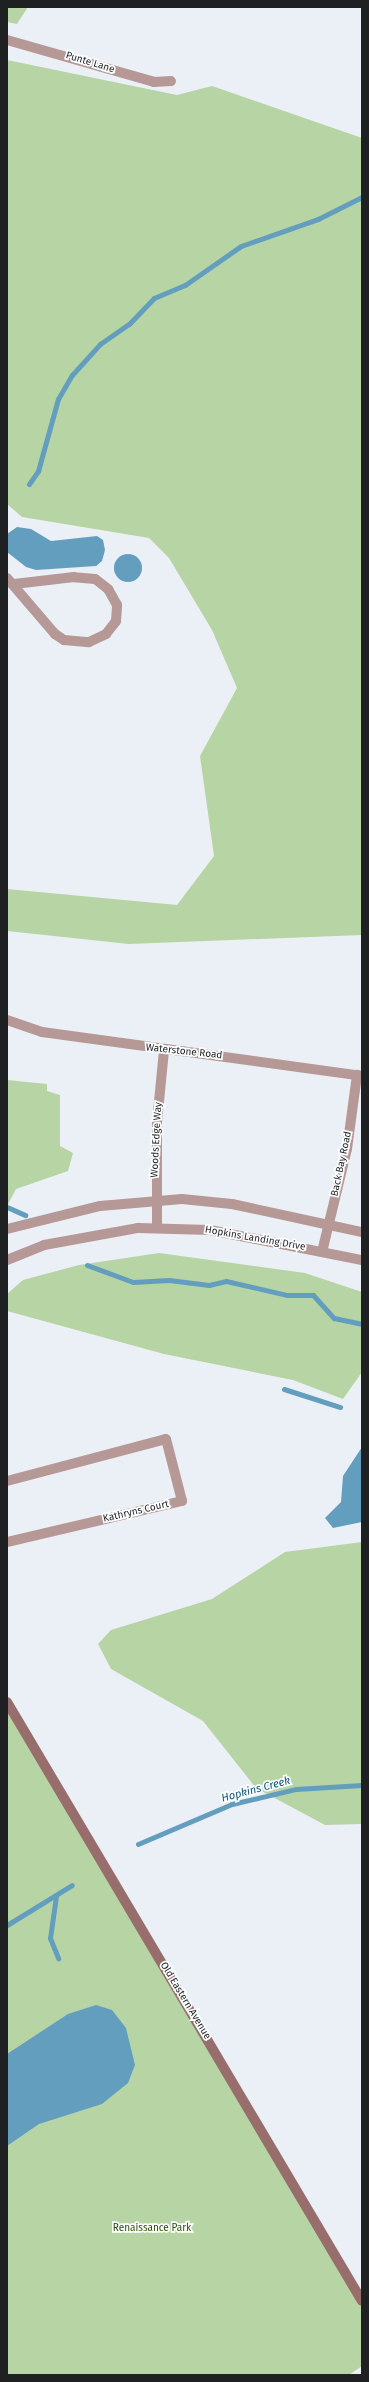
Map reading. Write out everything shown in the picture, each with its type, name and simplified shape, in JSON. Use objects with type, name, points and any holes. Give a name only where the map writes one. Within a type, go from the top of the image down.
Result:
[{"type":"street","name":"Punte Lane","points":[[7,40],[154,82],[171,80]]},
{"type":"street","points":[[74,577],[95,579],[108,589],[117,605],[116,621],[106,634],[89,642],[64,640],[54,634],[10,581],[74,577]]},
{"type":"street","name":"Waterstone Road","points":[[7,1020],[42,1032],[164,1051],[359,1076]]},
{"type":"street","name":"Woods Edge Way","points":[[157,1228],[155,1200],[164,1051]]},
{"type":"street","name":"Back Bay Road","points":[[322,1252],[347,1149],[359,1076]]},
{"type":"street","points":[[7,1229],[84,1208],[155,1200],[232,1204],[362,1232]]},
{"type":"street","name":"Hopkins Landing Drive","points":[[7,1260],[44,1245],[96,1233],[157,1228],[210,1230],[362,1260]]},
{"type":"street","name":"Kathryns Court","points":[[7,1481],[166,1439],[182,1501],[7,1542]]},
{"type":"street","name":"Old Eastern Avenue","points":[[7,1702],[362,2301]]},
{"type":"green space","points":[[7,7],[28,7],[17,24],[7,22]]},
{"type":"green space","points":[[7,60],[177,95],[212,86],[362,138],[362,935],[129,944],[7,931],[7,889],[177,905],[214,856],[200,756],[237,688],[212,630],[169,558],[149,538],[22,517],[7,504]]},
{"type":"green space","points":[[7,1080],[47,1084],[47,1091],[60,1095],[60,1146],[73,1153],[68,1171],[16,1189],[7,1206]]},
{"type":"green space","points":[[159,1253],[305,1273],[362,1292],[362,1372],[343,1399],[293,1380],[164,1354],[7,1311],[7,1294],[23,1280],[79,1265]]},
{"type":"green space","points":[[362,1542],[362,1824],[325,1825],[256,1788],[203,1721],[111,1669],[98,1644],[111,1630],[212,1599],[285,1552]]},
{"type":"green space","name":"Renaissance Park","points":[[7,1701],[362,2301],[362,2366],[349,2375],[7,2375]]},
{"type":"water","points":[[17,527],[31,529],[51,541],[97,536],[103,540],[105,550],[102,561],[96,566],[36,570],[26,567],[7,552],[7,534]]},
{"type":"water","points":[[128,554],[138,558],[142,568],[138,578],[128,582],[118,578],[114,568],[118,558]]},
{"type":"water","points":[[362,1447],[362,1522],[333,1528],[325,1518],[341,1502],[343,1476]]},
{"type":"water","points":[[96,2005],[112,2010],[126,2028],[135,2065],[128,2083],[102,2104],[39,2124],[7,2146],[7,2054],[68,2014]]},
{"type":"waterway","points":[[29,484],[38,471],[58,399],[72,375],[100,344],[129,324],[154,298],[185,285],[241,246],[318,219],[362,197]]},
{"type":"waterway","points":[[7,1207],[25,1215]]},
{"type":"waterway","name":"Hopkins Creek","points":[[87,1265],[133,1282],[169,1280],[209,1285],[226,1281],[287,1295],[313,1295],[334,1318],[362,1324]]},
{"type":"waterway","points":[[284,1389],[340,1407]]},
{"type":"waterway","name":"Hopkins Creek","points":[[138,1844],[232,1804],[296,1789],[362,1785]]},
{"type":"waterway","points":[[7,1925],[72,1885]]},
{"type":"waterway","points":[[56,1896],[50,1938],[58,1958]]}]
